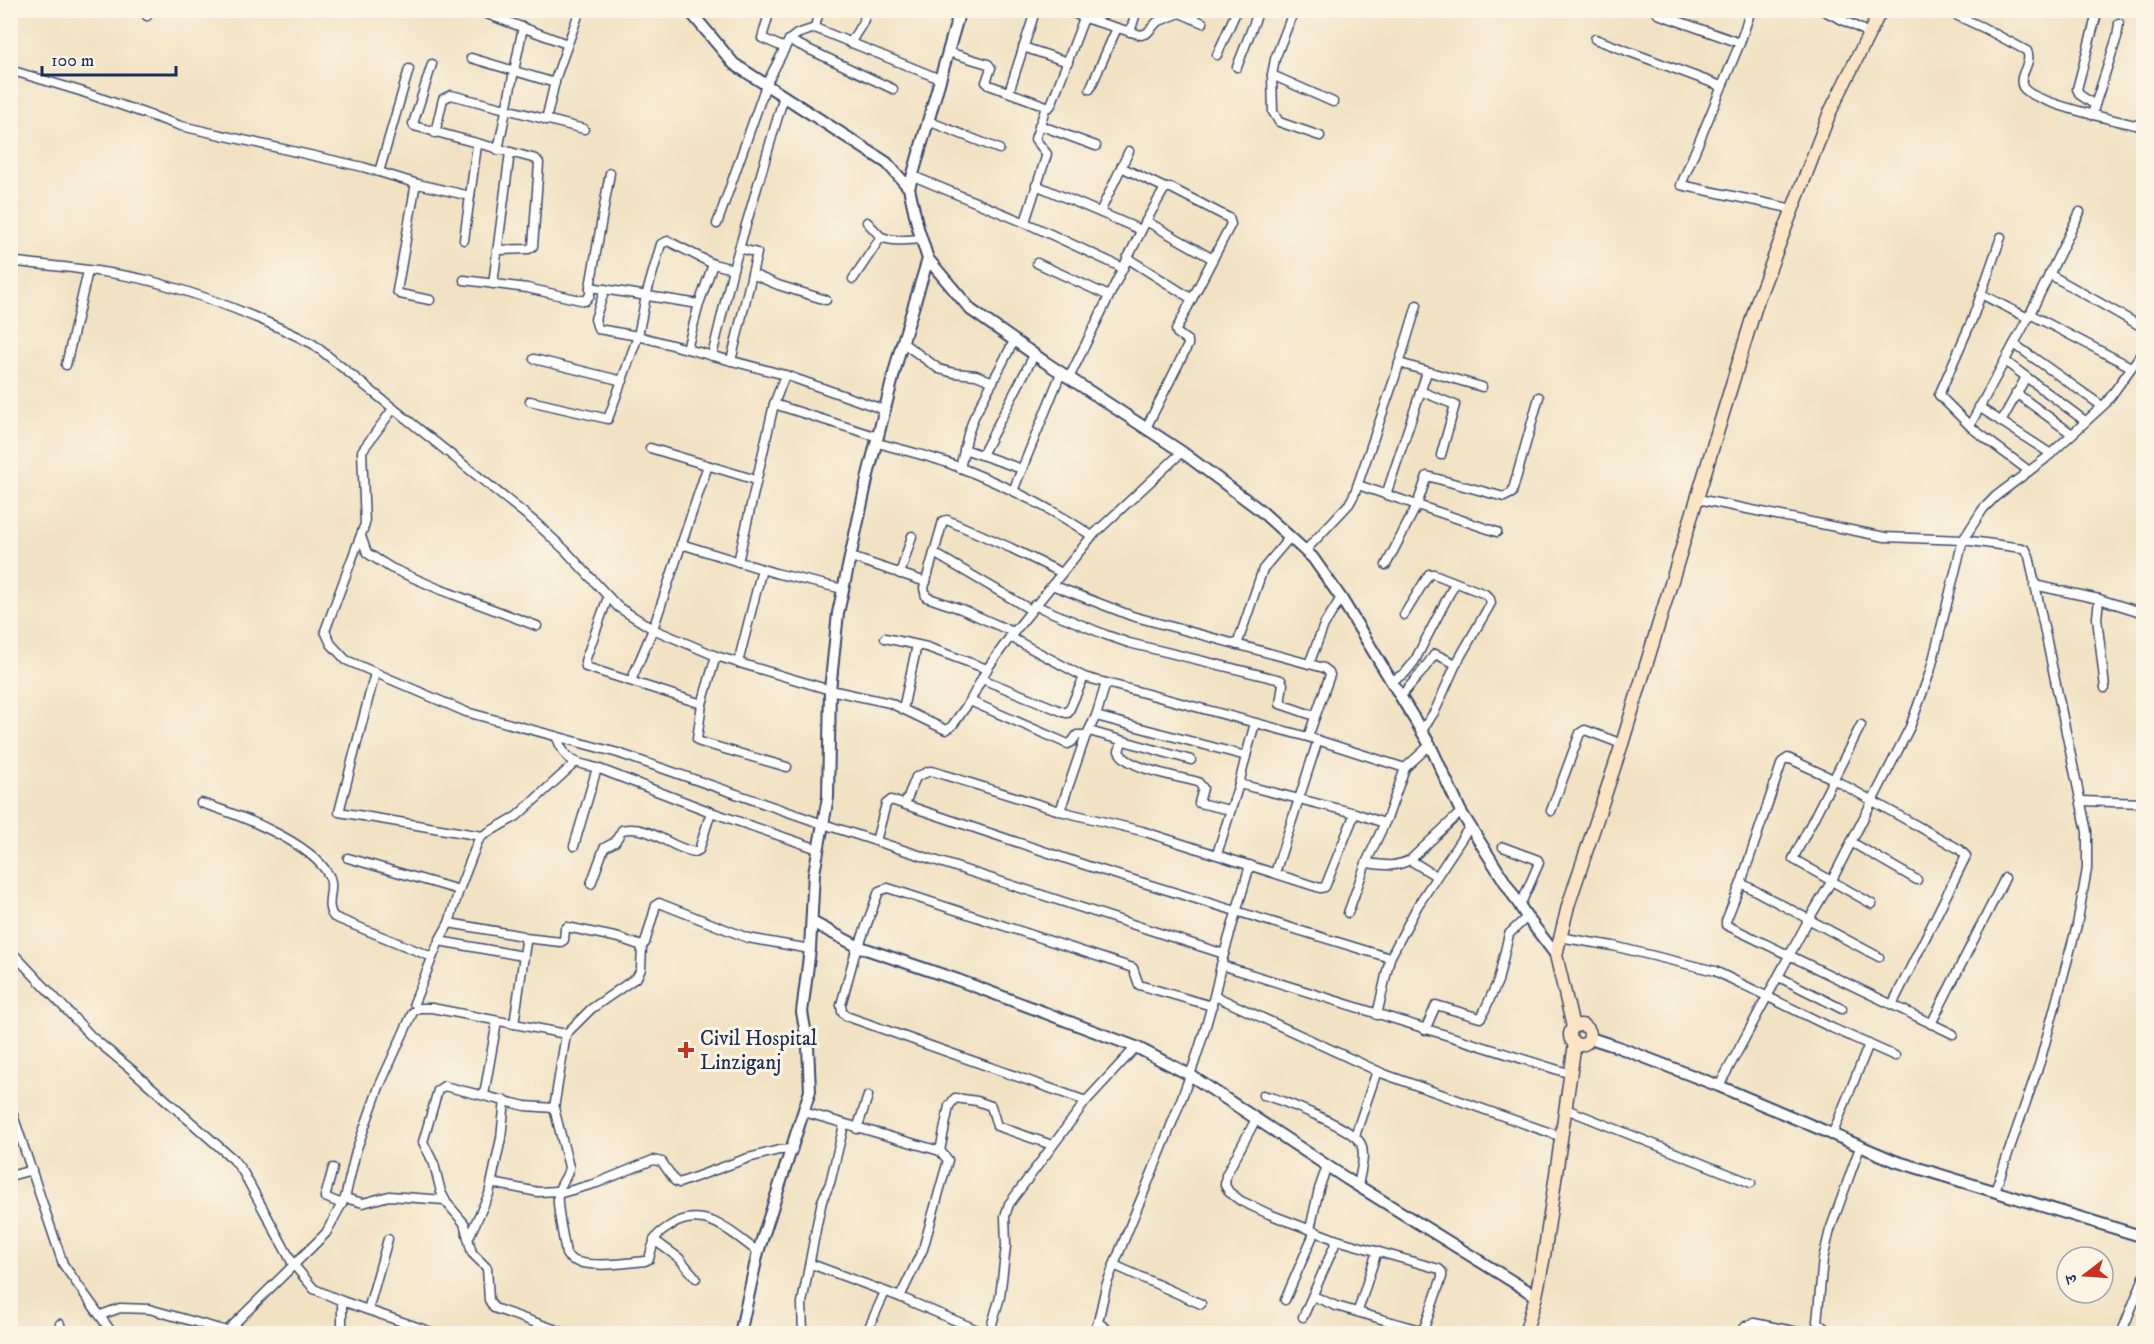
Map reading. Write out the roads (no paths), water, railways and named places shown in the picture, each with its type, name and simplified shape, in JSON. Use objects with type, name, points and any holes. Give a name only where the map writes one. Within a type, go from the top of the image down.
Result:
[{"type":"main road","points":[[1573,1027],[1585,1026],[1590,1038],[1583,1044],[1575,1043],[1570,1038],[1573,1027],[1556,955],[1568,906],[1622,744],[1698,499],[1745,336],[1767,272],[1830,112],[1881,10]]},
{"type":"main road","points":[[1525,1334],[1536,1296],[1575,1043]]},
{"type":"street","points":[[476,10],[567,44]]},
{"type":"street","points":[[546,120],[567,44],[580,10]]},
{"type":"street","points":[[689,10],[734,64],[887,163],[909,188],[928,259],[971,310],[1065,376],[1182,452],[1260,510],[1313,558],[1341,598],[1430,745],[1461,812],[1527,917],[1556,955]]},
{"type":"street","points":[[770,10],[762,38],[787,44],[893,89]]},
{"type":"street","points":[[815,28],[819,10]]},
{"type":"street","points":[[850,43],[868,10]]},
{"type":"street","points":[[909,188],[960,10]]},
{"type":"street","points":[[1009,92],[1033,18],[1033,15],[1026,10]]},
{"type":"street","points":[[1067,10],[1084,18],[1144,35],[1157,22],[1180,13],[1203,23]]},
{"type":"street","points":[[1130,32],[1137,10]]},
{"type":"street","points":[[1217,55],[1237,10]]},
{"type":"street","points":[[1238,67],[1259,10]]},
{"type":"street","points":[[1294,10],[1275,59],[1272,75],[1274,117],[1279,122],[1320,136]]},
{"type":"street","points":[[1751,10],[1740,44],[1681,185],[1793,209]]},
{"type":"street","points":[[1822,10],[1869,33]]},
{"type":"street","points":[[1945,10],[2027,51],[2029,61],[2022,79],[2023,87],[2027,91],[2054,103],[2092,115],[2144,127]]},
{"type":"street","points":[[1658,14],[1740,44]]},
{"type":"street","points":[[2095,105],[2080,95],[2078,90],[2096,17]]},
{"type":"street","points":[[948,52],[988,64],[991,68],[986,83],[1046,107],[1052,105],[1084,18]]},
{"type":"street","points":[[2092,115],[2117,37],[2119,23]]},
{"type":"street","points":[[498,150],[522,27]]},
{"type":"street","points":[[717,224],[766,85],[787,44],[797,34],[815,28],[940,79]]},
{"type":"street","points":[[1090,89],[1117,28]]},
{"type":"street","points":[[1595,39],[1721,86]]},
{"type":"street","points":[[1023,47],[1068,62]]},
{"type":"street","points":[[471,58],[555,83]]},
{"type":"street","points":[[432,64],[413,124],[416,128],[536,159],[540,166],[533,246],[529,249],[497,250]]},
{"type":"street","points":[[379,172],[409,69]]},
{"type":"street","points":[[10,70],[80,91],[181,126],[379,172],[470,196]]},
{"type":"street","points":[[1272,75],[1333,102]]},
{"type":"street","points":[[435,133],[443,99],[447,96],[584,129]]},
{"type":"street","points":[[712,356],[733,269],[784,96]]},
{"type":"street","points":[[1025,222],[1047,154],[1035,141],[1046,107]]},
{"type":"street","points":[[928,121],[999,149]]},
{"type":"street","points":[[1039,125],[1096,146]]},
{"type":"street","points":[[464,240],[477,145]]},
{"type":"street","points":[[1100,212],[1129,151]]},
{"type":"street","points":[[493,284],[510,152]]},
{"type":"street","points":[[1121,166],[1165,188],[1171,188],[1229,218],[1231,224],[1176,330],[1188,341],[1188,345],[1146,428]]},
{"type":"street","points":[[465,280],[526,288],[585,301],[590,296],[610,173]]},
{"type":"street","points":[[913,176],[1025,222],[1123,268]]},
{"type":"street","points":[[418,184],[415,188],[397,291],[400,294],[430,300]]},
{"type":"street","points":[[1036,185],[1141,230]]},
{"type":"street","points":[[1013,491],[1065,376],[1165,188]]},
{"type":"street","points":[[1970,425],[2030,316],[2080,213]]},
{"type":"street","points":[[1146,221],[1213,259]]},
{"type":"street","points":[[867,222],[881,237],[894,241],[921,239]]},
{"type":"street","points":[[853,279],[881,237]]},
{"type":"street","points":[[2001,237],[1972,320],[1939,392],[1942,399],[1970,425],[2029,471]]},
{"type":"street","points":[[530,401],[608,419],[638,336],[646,296],[663,242],[668,242],[713,264],[733,269]]},
{"type":"street","points":[[731,361],[757,253],[739,248]]},
{"type":"street","points":[[1127,258],[1192,299]]},
{"type":"street","points":[[740,1334],[758,1252],[810,1091],[808,1046],[802,1012],[810,949],[814,873],[828,797],[830,690],[838,613],[877,440],[928,259]]},
{"type":"street","points":[[10,261],[149,281],[192,293],[272,323],[313,344],[535,522],[565,550],[608,597],[635,620],[716,656],[830,690],[866,697],[903,709],[946,730],[952,726],[970,701],[987,669],[1012,634],[1092,536],[1182,452]]},
{"type":"street","points":[[1037,263],[1109,296]]},
{"type":"street","points":[[687,349],[713,264]]},
{"type":"street","points":[[66,365],[87,271]]},
{"type":"street","points":[[752,274],[826,300]]},
{"type":"street","points":[[2049,274],[2144,328]]},
{"type":"street","points":[[590,287],[699,304]]},
{"type":"street","points":[[605,290],[595,319],[598,329],[638,336],[785,375],[885,410]]},
{"type":"street","points":[[1981,294],[2131,367]]},
{"type":"street","points":[[1305,550],[1349,504],[1358,485],[1417,305]]},
{"type":"street","points":[[960,468],[974,417],[1014,341]]},
{"type":"street","points":[[903,343],[939,369],[976,375],[993,382]]},
{"type":"street","points":[[2014,344],[2102,406]]},
{"type":"street","points":[[1719,1086],[1831,882],[1910,727],[1930,672],[1963,540],[1983,508],[2051,454],[2102,406],[2144,350]]},
{"type":"street","points":[[982,456],[1034,354]]},
{"type":"street","points":[[534,359],[622,381]]},
{"type":"street","points":[[2005,361],[2085,422]]},
{"type":"street","points":[[1399,363],[1482,387]]},
{"type":"street","points":[[1386,495],[1426,372]]},
{"type":"street","points":[[738,562],[774,404],[785,375]]},
{"type":"street","points":[[2001,422],[2026,377]]},
{"type":"street","points":[[1420,391],[1455,405],[1442,455]]},
{"type":"street","points":[[2016,393],[2072,434]]},
{"type":"street","points":[[1386,565],[1417,505],[1425,477],[1504,497],[1512,493],[1539,397]]},
{"type":"street","points":[[774,404],[960,468],[1061,515],[1092,536]]},
{"type":"street","points":[[1978,407],[2051,454]]},
{"type":"street","points":[[393,409],[363,451],[365,516],[361,536],[325,630],[331,644],[346,660],[466,712],[618,753],[823,824],[1224,954]]},
{"type":"street","points":[[650,448],[756,480]]},
{"type":"street","points":[[964,449],[1022,469]]},
{"type":"street","points":[[631,681],[653,629],[707,468],[710,466]]},
{"type":"street","points":[[1358,485],[1497,532]]},
{"type":"street","points":[[1698,499],[1886,537],[1963,540],[2026,550],[2029,556],[2081,801],[2089,852],[2077,925],[2040,1062],[1995,1191]]},
{"type":"street","points":[[1062,573],[947,520],[943,521],[924,591],[926,597],[961,609],[1012,634],[1084,678],[1308,737],[1405,768]]},
{"type":"street","points":[[361,536],[367,553],[391,568],[537,626]]},
{"type":"street","points":[[900,574],[912,536]]},
{"type":"street","points":[[1237,645],[1263,569],[1290,537]]},
{"type":"street","points":[[681,544],[762,569],[843,589]]},
{"type":"street","points":[[934,553],[1033,607],[1121,640],[1281,680],[1283,684],[1280,704],[1315,716]]},
{"type":"street","points":[[850,557],[926,582]]},
{"type":"street","points":[[738,663],[762,569]]},
{"type":"street","points":[[1404,615],[1429,574],[1485,594],[1491,603],[1456,664],[1435,711],[1421,732]]},
{"type":"street","points":[[1392,681],[1405,673],[1414,662],[1455,583]]},
{"type":"street","points":[[1052,585],[1132,616],[1324,668],[1330,675],[1308,737]]},
{"type":"street","points":[[2034,585],[2098,599],[2144,613]]},
{"type":"street","points":[[608,597],[584,665],[590,670],[702,704]]},
{"type":"street","points":[[1310,664],[1324,625],[1341,598]]},
{"type":"street","points":[[2098,599],[2097,618],[2105,688]]},
{"type":"street","points":[[885,638],[918,645],[987,669]]},
{"type":"street","points":[[903,709],[918,645]]},
{"type":"street","points":[[1401,696],[1435,654],[1456,664]]},
{"type":"street","points":[[716,656],[696,735],[700,742],[787,766]]},
{"type":"street","points":[[375,673],[339,812],[482,836]]},
{"type":"street","points":[[982,679],[1066,714],[1084,678]]},
{"type":"street","points":[[1060,811],[1106,683]]},
{"type":"street","points":[[970,701],[1065,744],[1072,742],[1077,735],[1087,733],[1191,760]]},
{"type":"street","points":[[1096,716],[1246,756]]},
{"type":"street","points":[[1217,854],[1255,723]]},
{"type":"street","points":[[1861,725],[1793,856],[1796,862],[1872,904]]},
{"type":"street","points":[[1551,811],[1580,733],[1585,730],[1622,744]]},
{"type":"street","points":[[556,736],[565,756],[576,762],[818,849]]},
{"type":"street","points":[[1275,873],[1318,740]]},
{"type":"street","points":[[1122,742],[1119,751],[1123,758],[1140,767],[1198,782],[1203,788],[1198,803],[1230,810]]},
{"type":"street","points":[[1348,913],[1405,768],[1430,745]]},
{"type":"street","points":[[1892,1005],[1966,856],[1959,849],[1873,801],[1792,758],[1788,758],[1782,762],[1726,926],[1790,957],[1953,1034]]},
{"type":"street","points":[[414,1003],[482,836],[517,816],[576,762]]},
{"type":"street","points":[[574,846],[597,768]]},
{"type":"street","points":[[905,804],[914,779],[930,771],[1060,811],[1142,831],[1320,888],[1324,887],[1355,813]]},
{"type":"street","points":[[1239,784],[1355,813],[1384,823]]},
{"type":"street","points":[[876,841],[887,802],[891,800],[1056,856],[1390,958]]},
{"type":"street","points":[[2081,801],[2144,803]]},
{"type":"street","points":[[201,803],[234,813],[275,831],[313,857],[330,876],[332,885],[329,905],[334,917],[432,957]]},
{"type":"street","points":[[591,884],[604,848],[615,842],[622,830],[649,832],[695,852],[699,850],[711,812]]},
{"type":"street","points":[[1366,863],[1399,866],[1410,860],[1461,812]]},
{"type":"street","points":[[1377,1015],[1390,958],[1418,905],[1470,825]]},
{"type":"street","points":[[1851,842],[1917,880]]},
{"type":"street","points":[[1503,847],[1538,860],[1539,863],[1520,906]]},
{"type":"street","points":[[348,858],[459,890]]},
{"type":"street","points":[[1410,860],[1436,876]]},
{"type":"street","points":[[1092,1334],[1098,1322],[1106,1286],[1190,1075],[1215,996],[1221,965],[1250,865]]},
{"type":"street","points":[[1931,1024],[2005,878]]},
{"type":"street","points":[[1741,883],[1879,957]]},
{"type":"street","points":[[1086,1101],[846,1016],[842,1012],[841,1005],[858,946],[879,891],[888,888],[1133,968],[1139,985],[1212,1006]]},
{"type":"street","points":[[758,1252],[718,1223],[700,1217],[681,1221],[659,1232],[654,1240],[649,1259],[645,1261],[574,1262],[568,1259],[558,1193],[568,1176],[569,1167],[554,1108],[566,1034],[591,1009],[640,973],[642,946],[645,943],[656,905],[659,903],[748,938],[810,949]]},
{"type":"street","points":[[1425,1030],[1433,1007],[1436,1005],[1472,1017],[1482,1016],[1498,981],[1509,934],[1527,917]]},
{"type":"street","points":[[812,922],[858,946],[958,980],[1136,1047],[1190,1075],[1358,1186],[1536,1296]]},
{"type":"street","points":[[448,923],[525,938],[561,942],[564,940],[567,927],[619,938],[642,946]]},
{"type":"street","points":[[1559,937],[1613,946],[1715,971],[1895,1056]]},
{"type":"street","points":[[514,1024],[525,938]]},
{"type":"street","points":[[439,940],[523,956]]},
{"type":"street","points":[[10,950],[92,1037],[233,1159],[243,1172],[293,1264],[314,1289],[437,1334]]},
{"type":"street","points":[[1221,965],[1571,1074]]},
{"type":"street","points":[[1779,977],[1842,1009]]},
{"type":"street","points":[[1215,996],[1377,1071],[1562,1137]]},
{"type":"street","points":[[100,1315],[120,1308],[149,1309],[226,1332],[326,1233],[344,1201],[356,1151],[379,1087],[413,1012],[419,1008],[432,1008],[566,1034]]},
{"type":"street","points":[[484,1095],[497,1021]]},
{"type":"street","points":[[1590,1038],[1719,1086],[1895,1161],[2144,1237]]},
{"type":"street","points":[[1832,1135],[1869,1044]]},
{"type":"street","points":[[811,1264],[988,1333],[1001,1292],[1006,1246],[1006,1210],[1086,1101],[1136,1047]]},
{"type":"street","points":[[1355,1136],[1377,1071]]},
{"type":"street","points":[[554,1108],[525,1106],[444,1086],[438,1090],[423,1142],[434,1164],[445,1200],[464,1223],[472,1253],[487,1268],[489,1300],[494,1308],[568,1334]]},
{"type":"street","points":[[1263,1095],[1288,1103],[1355,1136],[1364,1152],[1358,1186]]},
{"type":"street","points":[[857,1129],[868,1096]]},
{"type":"street","points":[[940,1151],[949,1106],[955,1098],[977,1101],[991,1106],[997,1126],[1052,1145]]},
{"type":"street","points":[[469,1237],[492,1184],[501,1138],[505,1100]]},
{"type":"street","points":[[10,1106],[63,1264],[113,1334]]},
{"type":"street","points":[[1566,1109],[1751,1184]]},
{"type":"street","points":[[804,1112],[940,1151],[948,1160],[923,1249],[900,1297]]},
{"type":"street","points":[[1256,1119],[1226,1175],[1229,1192],[1241,1201],[1337,1240],[1443,1272],[1422,1332],[1336,1306],[1313,1296]]},
{"type":"street","points":[[803,1334],[802,1303],[817,1224],[822,1201],[830,1183],[843,1125]]},
{"type":"street","points":[[1814,1334],[1823,1259],[1830,1230],[1860,1147]]},
{"type":"street","points":[[492,1184],[558,1193],[597,1183],[653,1160],[662,1162],[675,1181],[679,1183],[748,1158],[793,1149]]},
{"type":"street","points":[[1285,1300],[1312,1230],[1319,1189],[1327,1166]]},
{"type":"street","points":[[333,1168],[325,1197],[363,1203],[389,1196],[445,1200]]},
{"type":"street","points":[[10,1176],[32,1170]]},
{"type":"street","points":[[368,1310],[388,1239]]},
{"type":"street","points":[[654,1240],[679,1258],[696,1278]]},
{"type":"street","points":[[1303,1317],[1337,1240]]},
{"type":"street","points":[[1358,1311],[1377,1251]]},
{"type":"street","points":[[1114,1265],[1201,1304]]},
{"type":"street","points":[[2121,1334],[2144,1277]]},
{"type":"street","points":[[866,1334],[885,1292]]},
{"type":"street","points":[[342,1301],[342,1334]]},
{"type":"street","points":[[1098,1322],[1113,1334]]},
{"type":"street","points":[[1817,1322],[1832,1334]]},
{"type":"street","points":[[1739,1334],[1746,1326],[1754,1323],[1808,1334]]},
{"type":"street","points":[[60,1324],[61,1334]]},
{"type":"place","name":"Civil Hospital Linziganj","points":[[686,1050]]}]
